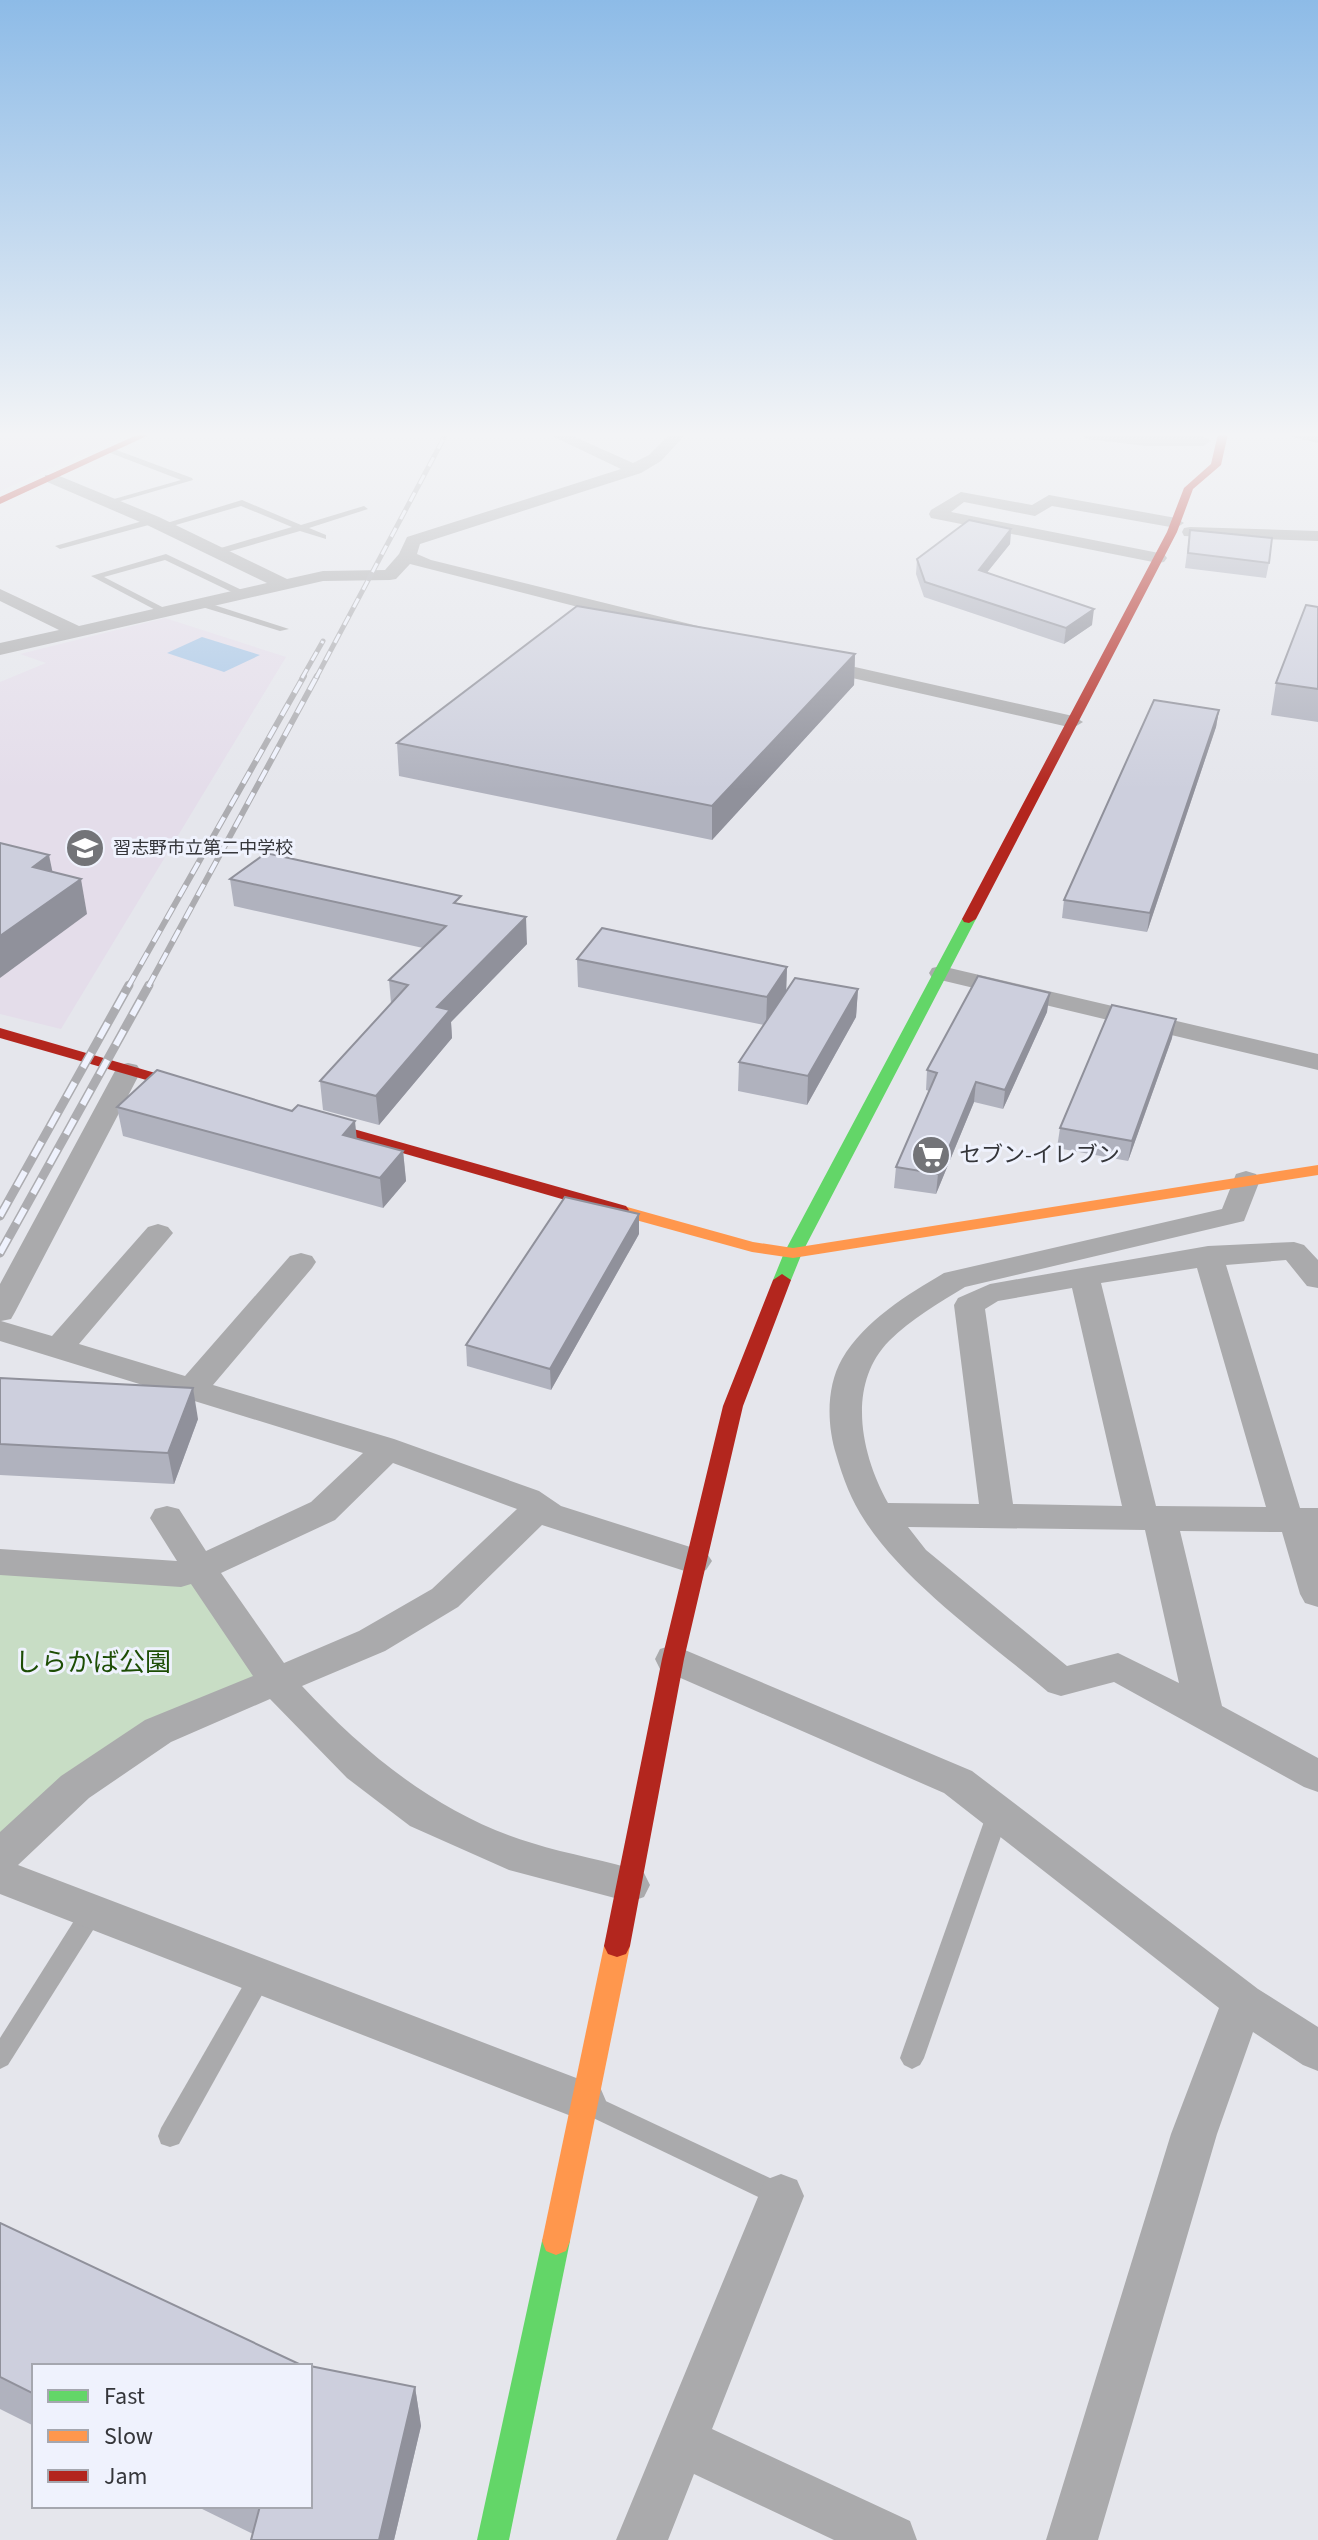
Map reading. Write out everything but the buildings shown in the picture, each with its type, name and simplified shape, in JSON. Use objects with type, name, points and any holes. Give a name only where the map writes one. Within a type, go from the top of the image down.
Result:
[{"type":"street","points":[[218,553],[285,585]]},
{"type":"street","points":[[0,649],[285,585],[344,574],[390,575],[408,553]]},
{"type":"street","points":[[1131,553],[1158,558]]},
{"type":"street","points":[[493,2540],[630,1885],[673,1659],[733,1406],[793,1253],[1161,553]]},
{"type":"street","points":[[407,556],[425,564],[636,614],[710,636]]},
{"type":"street","points":[[0,594],[77,632]]},
{"type":"street","points":[[795,659],[1073,722]]},
{"type":"street","points":[[941,973],[1318,1062]]},
{"type":"street","points":[[0,1033],[220,1096]]},
{"type":"street","points":[[0,1312],[128,1071]]},
{"type":"street","points":[[280,1114],[752,1247],[793,1253],[1318,1170]]},
{"type":"street","points":[[1246,1180],[1234,1215],[955,1280],[916,1303],[878,1334],[856,1362],[847,1395],[845,1431],[864,1490],[878,1515],[914,1559],[1061,1682],[1118,1667],[1318,1776]]},
{"type":"street","points":[[59,1348],[158,1233]]},
{"type":"street","points":[[998,1517],[969,1305],[990,1293],[1208,1255],[1294,1251],[1318,1279]]},
{"type":"street","points":[[1208,1255],[1300,1520],[1318,1594]]},
{"type":"street","points":[[192,1389],[301,1262]]},
{"type":"street","points":[[1085,1278],[1205,1715]]},
{"type":"street","points":[[0,1331],[387,1449],[527,1499],[549,1515],[694,1561]]},
{"type":"street","points":[[0,1562],[181,1574],[199,1569],[323,1511],[387,1449]]},
{"type":"street","points":[[0,1857],[75,1787],[158,1731],[372,1641],[445,1598],[538,1509]]},
{"type":"street","points":[[878,1515],[1300,1520]]},
{"type":"street","points":[[167,1518],[241,1633],[290,1698],[361,1767],[424,1815],[523,1858],[630,1885]]},
{"type":"street","points":[[673,1659],[958,1782],[1243,2002],[1318,2051]]},
{"type":"street","points":[[0,1876],[584,2101]]},
{"type":"street","points":[[1072,2540],[1194,2134],[1243,2002]]},
{"type":"street","points":[[642,2540],[781,2196]]},
{"type":"street","points":[[681,2441],[891,2540]]},
{"type":"lane","points":[[165,612],[96,576],[166,557],[243,594]]},
{"type":"lane","points":[[202,604],[284,629]]},
{"type":"lane","points":[[912,2058],[998,1813]]},
{"type":"lane","points":[[0,2058],[92,1912]]},
{"type":"lane","points":[[170,2136],[260,1977]]},
{"type":"lane","points":[[584,2101],[781,2196]]},
{"type":"shaded area","name":"習志野市立第二中学校","points":[[165,618],[286,657],[61,1029],[0,1014],[0,682],[46,663],[20,654]]},
{"type":"green space","name":"しらかば公園","points":[[0,1566],[195,1576],[269,1679],[0,1850]]},
{"type":"water","points":[[202,637],[260,655],[224,672],[167,653]]},
{"type":"railway","points":[[316,678],[383,553]]},
{"type":"railway","points":[[302,678],[323,641]]},
{"type":"railway","points":[[128,987],[304,676]]},
{"type":"railway","points":[[148,987],[317,676]]},
{"type":"railway","points":[[0,1216],[129,985]]},
{"type":"railway","points":[[0,1253],[149,985]]},
{"type":"traffic: fast","points":[[782,1280],[793,1253],[969,919]]},
{"type":"traffic: fast","points":[[493,2540],[556,2241]]},
{"type":"traffic: slow","points":[[620,1210],[752,1247],[793,1253],[1318,1170]]},
{"type":"traffic: slow","points":[[556,2241],[617,1946]]},
{"type":"traffic: jam","points":[[969,919],[1161,553]]},
{"type":"traffic: jam","points":[[0,1033],[208,1093]]},
{"type":"traffic: jam","points":[[297,1118],[620,1210]]},
{"type":"traffic: jam","points":[[617,1946],[673,1659],[733,1406],[782,1280]]},
{"type":"place","name":"習志野市立第二中学校","points":[[85,848]]},
{"type":"place","name":"セブン-イレブン","points":[[931,1155]]}]
